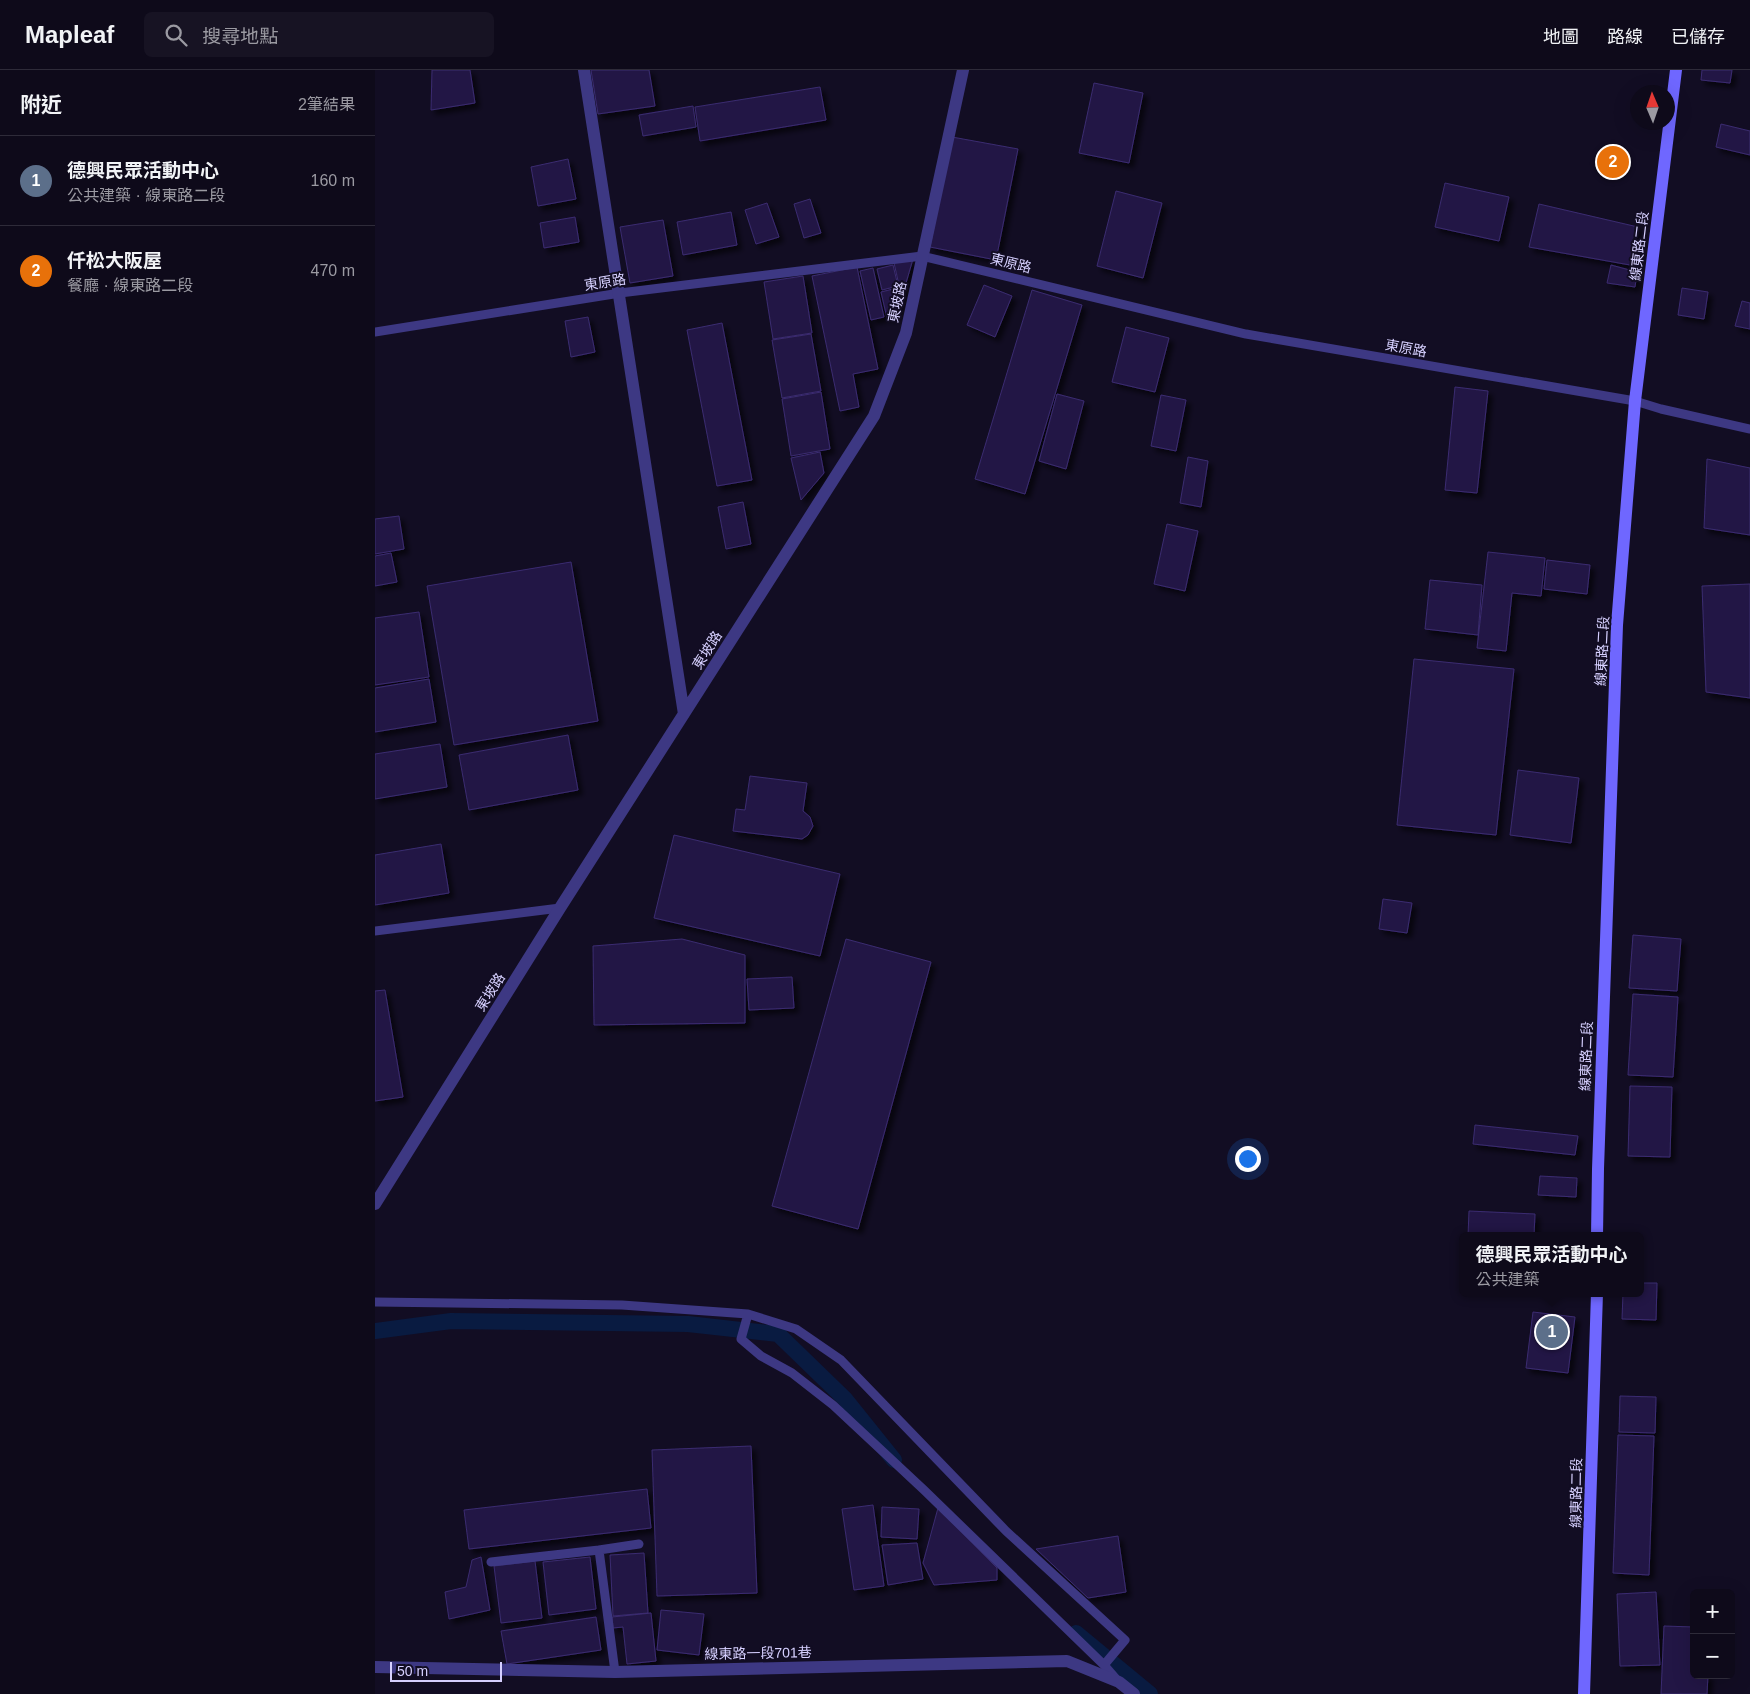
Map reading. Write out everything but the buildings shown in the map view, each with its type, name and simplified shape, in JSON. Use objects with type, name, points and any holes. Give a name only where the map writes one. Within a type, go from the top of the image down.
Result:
[{"type":"main road","name":"線東路二段","points":[[1597,1232],[1617,625],[1635,401],[1676,70]]},
{"type":"main road","name":"線東路二段","points":[[1584,1694],[1597,1297]]},
{"type":"street","points":[[584,70],[684,714]]},
{"type":"street","name":"東坡路","points":[[375,1204],[560,908],[874,416],[906,333],[963,70]]},
{"type":"street","name":"線東路一段701巷","points":[[375,1667],[615,1672],[1067,1661],[1119,1682],[1134,1694]]},
{"type":"lane","name":"東原路","points":[[375,332],[619,293],[922,256],[1246,334],[1635,401],[1661,409],[1750,429]]},
{"type":"lane","points":[[375,931],[560,908]]},
{"type":"lane","points":[[375,1302],[622,1305],[748,1314],[796,1329],[841,1360],[1006,1532],[1125,1640],[1104,1665]]},
{"type":"lane","points":[[748,1314],[741,1339],[761,1356],[792,1373],[833,1405],[924,1490],[1104,1665],[1119,1682]]},
{"type":"lane","points":[[491,1562],[639,1544]]},
{"type":"lane","points":[[599,1550],[615,1672]]},
{"type":"waterway","points":[[375,1331],[451,1321],[688,1324],[778,1334],[845,1399],[894,1460]]},
{"type":"waterway","points":[[1076,1633],[1150,1694]]},
{"type":"place","name":"仟松大阪屋","points":[[1613,162]]},
{"type":"place","name":"德興民眾活動中心","points":[[1552,1332]]}]
